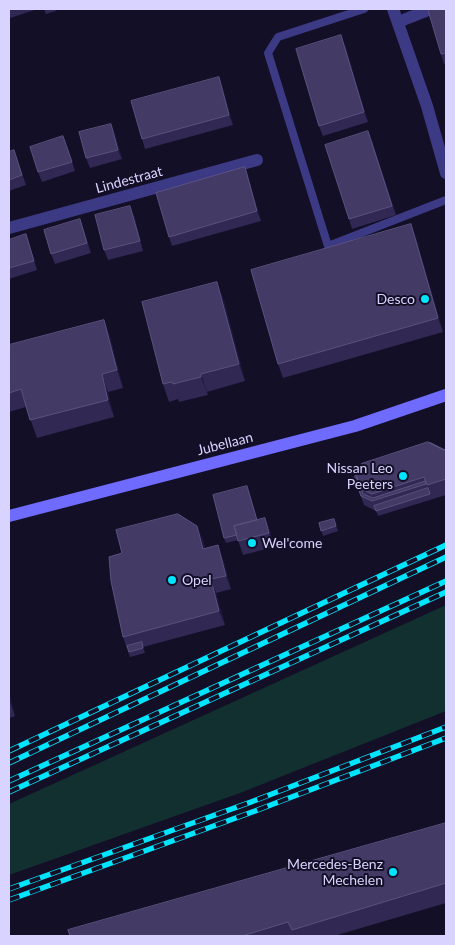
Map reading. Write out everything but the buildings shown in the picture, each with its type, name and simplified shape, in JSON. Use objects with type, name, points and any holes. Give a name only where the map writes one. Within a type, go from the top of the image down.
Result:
[{"type":"main road","name":"Jubellaan","points":[[9,516],[354,426],[446,395]]},
{"type":"street","points":[[393,9],[428,106],[446,172]]},
{"type":"street","points":[[398,22],[431,9]]},
{"type":"street","name":"Lindestraat","points":[[9,228],[257,160]]},
{"type":"lane","points":[[364,9],[278,37],[268,53],[328,246],[446,200]]},
{"type":"green space","points":[[446,605],[446,711],[240,793],[9,875],[9,804]]},
{"type":"railway","points":[[9,751],[446,545]]},
{"type":"railway","points":[[9,763],[446,557]]},
{"type":"railway","points":[[9,781],[446,581]]},
{"type":"railway","points":[[9,792],[446,592]]},
{"type":"railway","points":[[9,889],[251,802],[446,727]]},
{"type":"railway","points":[[9,900],[255,811],[446,738]]},
{"type":"place","name":"Desco","points":[[425,299]]},
{"type":"place","name":"Nissan Leo Peeters","points":[[403,476]]},
{"type":"place","name":"Wel'come","points":[[252,543]]},
{"type":"place","name":"Opel","points":[[172,580]]},
{"type":"place","name":"Mercedes-Benz Mechelen","points":[[393,872]]}]
